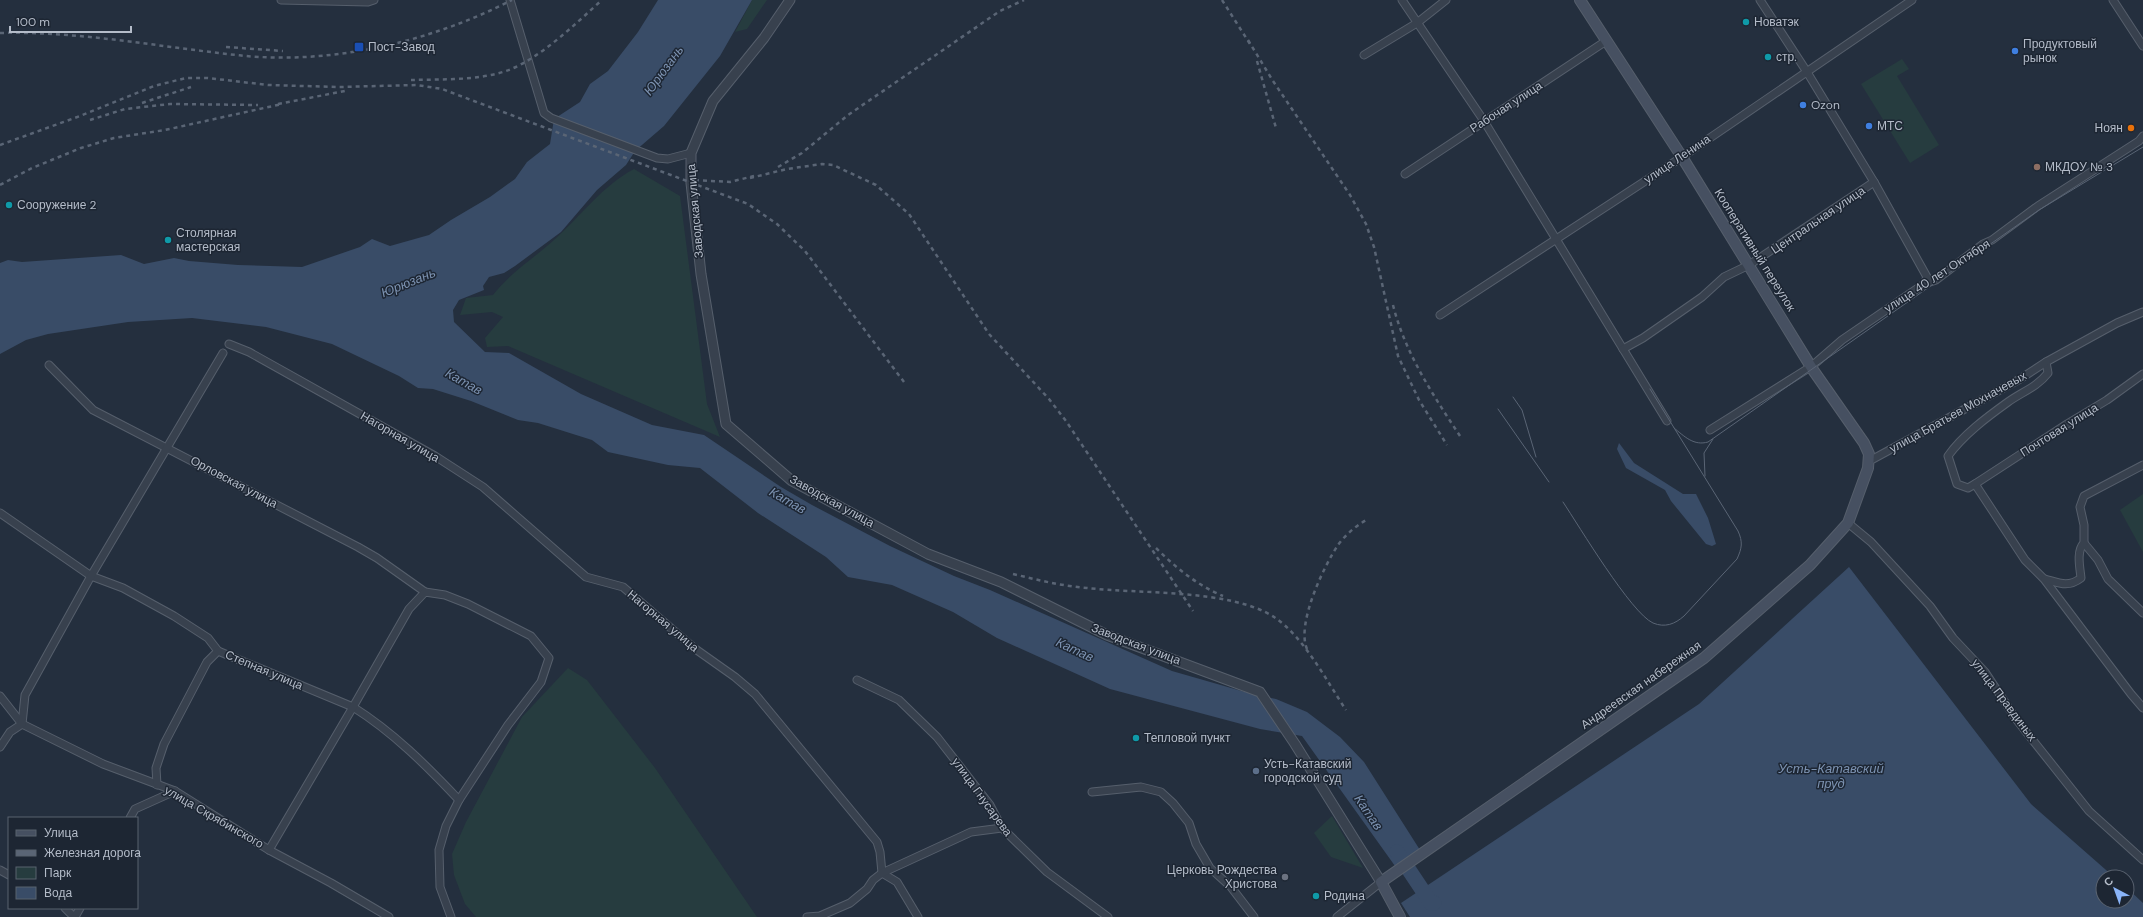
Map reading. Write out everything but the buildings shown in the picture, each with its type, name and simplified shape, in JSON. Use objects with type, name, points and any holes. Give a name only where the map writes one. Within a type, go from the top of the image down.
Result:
[{"type":"main road","name":"Кооперативный переулок","points":[[1580,0],[1682,157],[1812,366],[1864,443],[1869,454],[1869,460]]},
{"type":"main road","points":[[1848,523],[1868,468],[1869,460]]},
{"type":"main road","name":"Андреевская набережная","points":[[1381,882],[1704,658],[1810,565],[1848,523]]},
{"type":"main road","points":[[1381,882],[1400,917]]},
{"type":"street","points":[[281,0],[368,2],[374,0]]},
{"type":"street","points":[[510,0],[544,113],[552,118],[657,158],[668,159],[691,153]]},
{"type":"street","name":"Заводская улица","points":[[790,0],[764,38],[713,101],[691,153],[691,184],[701,274],[726,424],[792,481],[928,554],[1001,582],[1107,635],[1260,692],[1295,744],[1381,882]]},
{"type":"street","points":[[1402,0],[1484,121],[1667,421]]},
{"type":"street","points":[[1364,55],[1417,23],[1446,0]]},
{"type":"street","name":"Центральная улица","points":[[1623,349],[1643,338],[1702,297],[1724,277],[1749,265],[1874,182],[1807,72],[1760,0]]},
{"type":"street","name":"улица Ленина","points":[[1440,315],[1682,157],[1912,0]]},
{"type":"street","points":[[2113,0],[2143,46]]},
{"type":"street","name":"Рабочая улица","points":[[1405,174],[1606,41]]},
{"type":"street","name":"улица 40 лет Октября","points":[[1710,430],[1812,366],[1842,340],[1924,284],[1936,280],[1983,244],[1992,240],[2038,206],[2139,141],[2143,136]]},
{"type":"street","points":[[1874,182],[1927,277],[1924,284]]},
{"type":"street","name":"улица Братьев Мохначевых","points":[[1869,460],[2001,387],[2020,379],[2046,362],[2117,323],[2143,312]]},
{"type":"street","name":"Нагорная улица","points":[[229,344],[249,352],[435,456],[483,488],[586,577],[623,588],[694,648],[745,685],[775,718],[877,842],[880,852],[882,873]]},
{"type":"street","points":[[0,747],[10,732],[22,724],[25,695],[91,576],[222,353]]},
{"type":"street","points":[[2046,362],[2048,373],[2040,383],[2008,402],[1957,443],[1948,456],[1957,484],[1968,488],[1975,484],[2025,560],[2044,579],[2143,708]]},
{"type":"street","name":"Орловская улица","points":[[49,365],[93,410],[167,446],[358,547],[378,558],[425,592]]},
{"type":"street","name":"Почтовая улица","points":[[1975,484],[2067,424],[2107,400],[2143,374]]},
{"type":"street","points":[[2143,465],[2084,496],[2080,507],[2084,525],[2084,543],[2098,560],[2108,579],[2143,613]]},
{"type":"street","name":"Степная улица","points":[[0,513],[91,576],[123,588],[174,616],[208,638],[218,651],[353,707],[379,724],[423,762],[459,800]]},
{"type":"street","name":"улица Правдиных","points":[[1848,523],[1871,542],[1930,606],[1953,638],[1985,672],[2016,719],[2089,811],[2143,860]]},
{"type":"street","points":[[2044,579],[2066,585],[2074,583],[2081,578],[2079,562],[2080,546],[2084,543]]},
{"type":"street","points":[[269,850],[409,609],[425,592],[445,595],[468,604],[531,636],[549,658],[540,682],[508,724],[459,800],[446,826],[439,850],[440,887],[451,917]]},
{"type":"street","points":[[157,784],[156,768],[164,744],[207,662],[218,651]]},
{"type":"street","name":"улица Гнусарева","points":[[857,680],[899,700],[937,737],[990,805],[1002,828],[1047,872],[1108,917]]},
{"type":"street","points":[[2131,694],[2143,701]]},
{"type":"street","name":"улица Скрябинского","points":[[0,696],[22,724],[103,764],[175,792],[269,850],[331,883],[389,917]]},
{"type":"street","points":[[1092,792],[1141,787],[1161,792],[1173,802],[1189,824],[1196,844],[1210,868],[1231,887],[1254,917]]},
{"type":"street","points":[[131,817],[135,809],[175,792]]},
{"type":"street","points":[[809,917],[820,916],[850,903],[882,873],[971,832],[1002,828]]},
{"type":"street","points":[[882,873],[897,882],[918,917]]},
{"type":"street","points":[[1337,917],[1381,882]]},
{"type":"street","points":[[66,909],[75,917]]},
{"type":"green space","points":[[752,0],[767,0],[747,29],[735,32]]},
{"type":"green space","points":[[1902,59],[1909,69],[1897,76],[1939,145],[1910,163],[1861,84]]},
{"type":"green space","points":[[634,169],[680,196],[707,404],[720,437],[508,346],[487,347],[485,338],[503,317],[492,312],[460,315],[466,298],[493,295],[515,272],[564,231],[612,184]]},
{"type":"green space","points":[[2143,494],[2143,552],[2120,510]]},
{"type":"green space","points":[[568,668],[587,680],[655,768],[757,917],[476,917],[465,904],[454,875],[452,854],[466,822],[522,717]]},
{"type":"green space","points":[[1332,816],[1363,868],[1331,857],[1314,833]]},
{"type":"water","name":"Юрюзань","points":[[658,0],[752,0],[720,56],[664,126],[635,151],[626,165],[597,190],[561,232],[504,273],[489,277],[483,286],[484,290],[459,300],[453,310],[454,322],[485,352],[509,353],[581,394],[652,425],[704,435],[781,487],[812,505],[890,546],[954,576],[990,590],[1172,671],[1252,694],[1276,699],[1307,712],[1340,737],[1364,762],[1420,850],[1395,866],[1302,736],[1260,729],[1110,689],[997,638],[953,612],[892,585],[848,577],[826,557],[758,513],[700,468],[668,465],[608,452],[592,440],[538,423],[518,420],[471,401],[433,389],[418,388],[399,376],[332,344],[266,327],[192,318],[128,322],[48,334],[26,340],[0,354],[0,263],[8,260],[22,262],[121,255],[144,264],[174,258],[189,261],[238,265],[302,267],[360,247],[372,239],[390,246],[429,235],[490,197],[515,179],[527,162],[550,144],[554,119],[580,102],[590,84],[608,71],[638,32]]},
{"type":"water","points":[[1619,443],[1634,463],[1683,494],[1696,494],[1708,518],[1716,544],[1712,546],[1706,544],[1671,501],[1665,490],[1626,468],[1617,449]]},
{"type":"water","name":"Усть-Катавский пруд","points":[[1849,567],[2031,804],[2105,869],[2095,869],[2095,909],[2135,909],[2135,896],[2143,903],[2143,917],[1410,917],[1401,903],[1699,704]]},
{"type":"waterway","name":"Катав","points":[[1397,852],[1431,903],[1434,903]]},
{"type":"tram line","points":[[1674,428],[1694,442],[1708,442],[2039,210],[2143,147]]},
{"type":"tram line","points":[[1563,502],[1619,587],[1643,616],[1653,623],[1666,625],[1677,621],[1684,616],[1737,559],[1741,545],[1741,538],[1738,531],[1650,389]]},
{"type":"tram line","points":[[1513,397],[1522,410],[1536,457]]},
{"type":"tram line","points":[[1498,409],[1549,482]]},
{"type":"tram line","points":[[1705,476],[1704,453],[1713,439]]},
{"type":"railway","points":[[0,33],[31,33],[93,37],[246,56],[280,58],[314,56],[349,53],[416,38],[481,15],[512,0]]},
{"type":"railway","points":[[411,80],[471,78],[506,71],[544,50],[602,0]]},
{"type":"railway","points":[[778,167],[802,153],[848,115],[1000,11],[1024,0]]},
{"type":"railway","points":[[1222,0],[1250,44]]},
{"type":"railway","points":[[1248,40],[1273,81],[1350,195],[1366,224],[1374,247],[1398,356],[1419,400],[1447,445]]},
{"type":"railway","points":[[226,47],[283,51]]},
{"type":"railway","points":[[1257,61],[1276,128]]},
{"type":"railway","points":[[0,145],[80,116],[154,86],[186,78],[208,78],[268,85],[339,87],[417,85],[442,89],[748,204],[777,224],[805,251],[904,382]]},
{"type":"railway","points":[[142,103],[191,87]]},
{"type":"railway","points":[[278,104],[345,91]]},
{"type":"railway","points":[[90,120],[125,109],[170,104],[258,105]]},
{"type":"railway","points":[[0,185],[32,168],[81,148],[114,138],[165,130],[282,104]]},
{"type":"railway","points":[[750,178],[787,169],[822,164],[833,165],[876,185],[909,214],[989,334],[1049,399],[1066,421],[1193,611]]},
{"type":"railway","points":[[695,180],[730,182],[754,176]]},
{"type":"railway","points":[[1393,305],[1398,323],[1412,357],[1430,389],[1460,436]]},
{"type":"railway","points":[[1307,649],[1305,625],[1308,611],[1319,581],[1332,554],[1341,541],[1352,530],[1368,519]]},
{"type":"railway","points":[[1156,548],[1187,575],[1204,587],[1223,596]]},
{"type":"railway","points":[[1013,574],[1078,587],[1210,597],[1256,608],[1274,617],[1305,647],[1346,710]]},
{"type":"place","name":"Новатэк","points":[[1746,22]]},
{"type":"place","name":"Пост-Завод","points":[[359,47]]},
{"type":"place","name":"Продуктовый рынок","points":[[2015,51]]},
{"type":"place","name":"стр.","points":[[1768,57]]},
{"type":"place","name":"Ozon","points":[[1803,105]]},
{"type":"place","name":"МТС","points":[[1869,126]]},
{"type":"place","name":"Ноян","points":[[2131,128]]},
{"type":"place","name":"МКДОУ № 3","points":[[2037,167]]},
{"type":"place","name":"Сооружение 2","points":[[9,205]]},
{"type":"place","name":"Столярная мастерская","points":[[168,240]]},
{"type":"place","name":"Тепловой пункт","points":[[1136,738]]},
{"type":"place","name":"Усть-Катавский городской суд","points":[[1256,771]]},
{"type":"place","name":"Церковь Рождества Христова","points":[[1285,877]]},
{"type":"place","name":"Родина","points":[[1316,896]]}]
